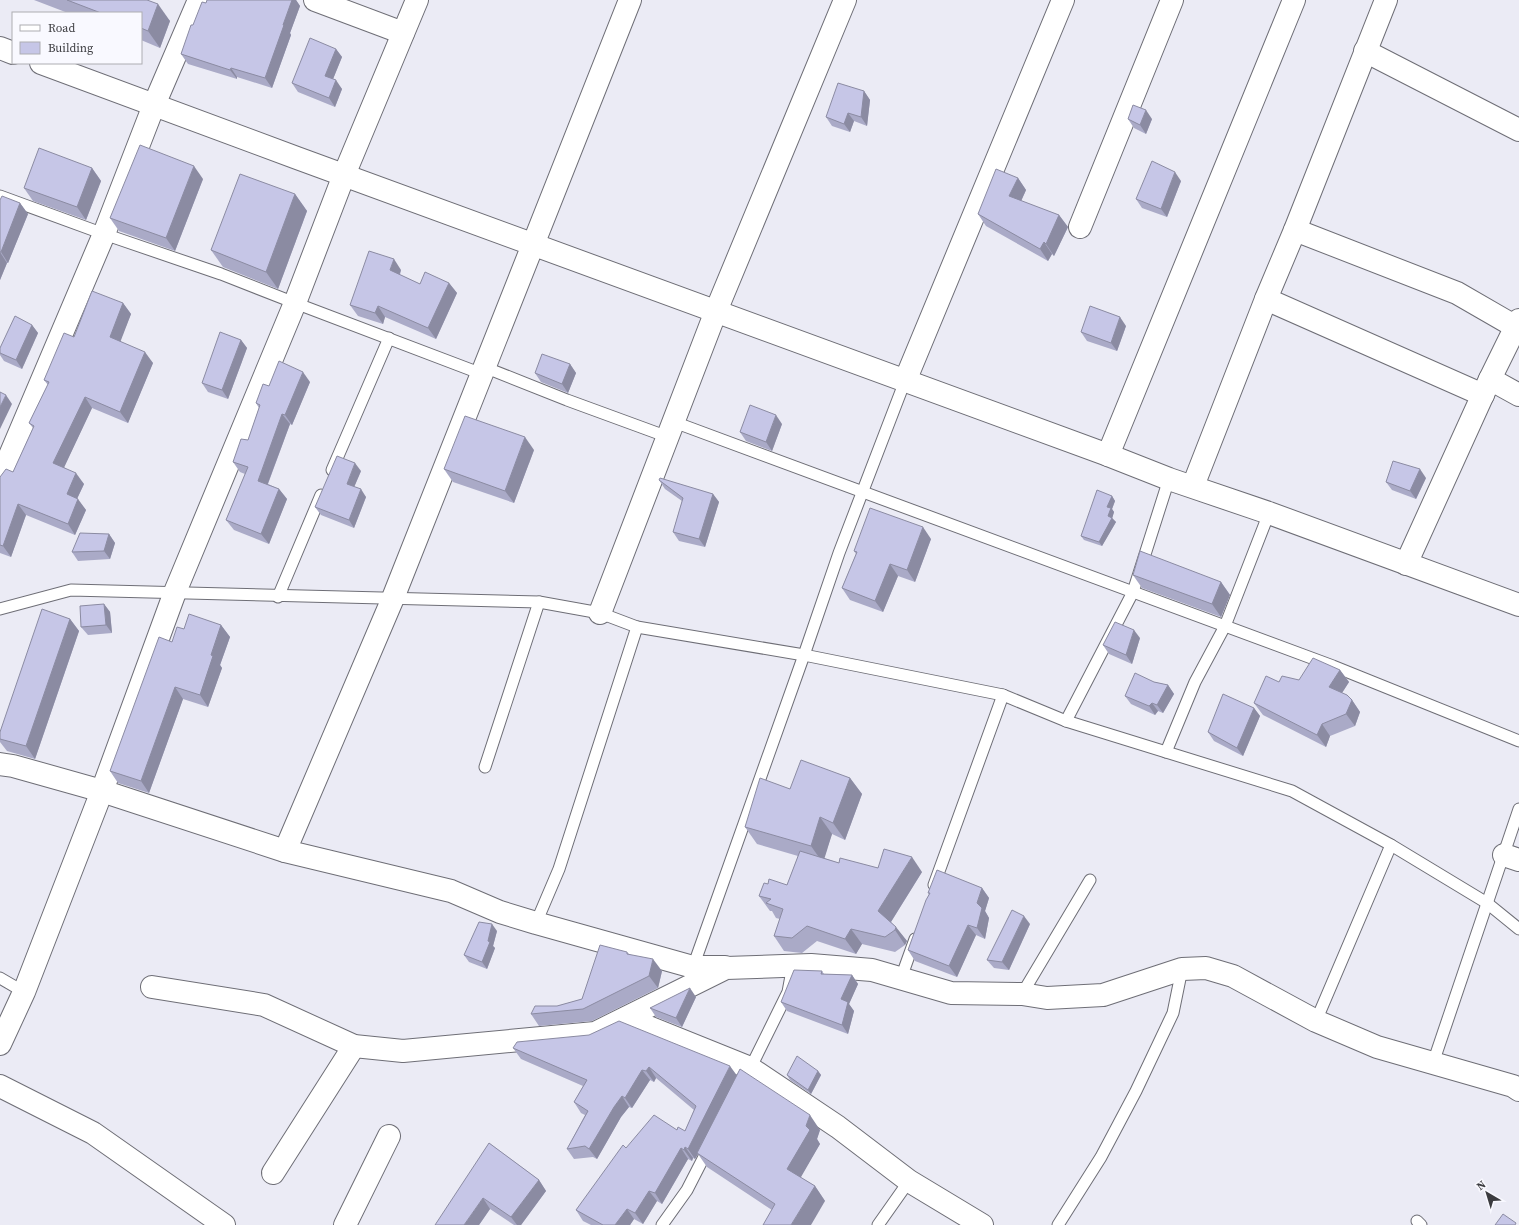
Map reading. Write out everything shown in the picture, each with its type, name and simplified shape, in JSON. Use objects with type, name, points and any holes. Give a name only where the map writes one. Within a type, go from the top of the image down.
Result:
[{"type":"street","points":[[0,479],[104,234],[154,105],[199,0]]},
{"type":"street","points":[[315,0],[403,33]]},
{"type":"street","points":[[0,1044],[24,992],[102,791],[175,592],[295,303],[344,175],[417,0]]},
{"type":"street","points":[[285,851],[393,598],[630,0]]},
{"type":"street","points":[[600,614],[716,311],[845,0]]},
{"type":"street","points":[[905,381],[1063,0]]},
{"type":"street","points":[[1080,227],[1172,0]]},
{"type":"street","points":[[1108,455],[1294,0]]},
{"type":"street","points":[[1193,486],[1386,0]]},
{"type":"street","points":[[0,48],[12,53]]},
{"type":"street","points":[[1365,51],[1519,130]]},
{"type":"street","points":[[44,64],[1108,455],[1169,479],[1269,513],[1519,605]]},
{"type":"street","points":[[1295,230],[1457,293],[1517,323],[1486,387],[1406,564]]},
{"type":"street","points":[[1266,299],[1486,387],[1519,395]]},
{"type":"street","points":[[0,764],[13,766],[102,791],[285,851],[451,891],[500,912],[693,967],[726,968],[811,965],[872,970],[951,993],[1022,994],[1047,998],[1103,995],[1182,969],[1206,968],[1232,976],[1316,1021],[1377,1047],[1513,1086],[1519,1090]]},
{"type":"street","points":[[152,987],[264,1005],[354,1046],[403,1051],[595,1033],[726,968]]},
{"type":"street","points":[[626,1018],[747,1075],[838,1127],[909,1181],[982,1225]]},
{"type":"street","points":[[273,1173],[354,1046]]},
{"type":"street","points":[[0,1086],[93,1133],[216,1222]]},
{"type":"street","points":[[345,1225],[389,1136]]},
{"type":"lane","points":[[0,211],[3,197],[104,234],[221,274],[388,338],[567,400],[671,430],[862,492],[1333,666],[1519,741]]},
{"type":"lane","points":[[278,597],[388,338]]},
{"type":"lane","points":[[693,967],[839,553],[905,381]]},
{"type":"lane","points":[[1066,721],[1133,592],[1169,479]]},
{"type":"lane","points":[[1166,752],[1195,682],[1225,626],[1269,513]]},
{"type":"lane","points":[[0,609],[71,590],[175,592],[278,597],[393,598],[539,602],[600,614],[637,627],[804,655],[1003,695],[1066,721],[1292,791],[1391,845],[1487,903],[1519,929]]},
{"type":"lane","points":[[485,767],[539,602]]},
{"type":"lane","points":[[536,923],[559,869],[637,627]]},
{"type":"lane","points":[[930,896],[1003,695]]},
{"type":"lane","points":[[1433,1063],[1487,903],[1511,858],[1519,810]]},
{"type":"lane","points":[[1316,1021],[1391,845]]},
{"type":"lane","points":[[1022,994],[1090,880]]},
{"type":"lane","points":[[901,978],[920,926]]},
{"type":"lane","points":[[747,1075],[788,992],[794,965]]},
{"type":"lane","points":[[1058,1225],[1101,1158],[1143,1077],[1173,1013],[1182,969]]},
{"type":"lane","points":[[0,978],[24,992]]},
{"type":"lane","points":[[662,1225],[687,1190],[715,1136]]},
{"type":"lane","points":[[878,1225],[909,1181]]},
{"type":"building","points":[[67,0],[147,0],[158,4],[148,31],[142,28],[142,12],[98,12]]},
{"type":"building","points":[[207,0],[292,0],[265,78],[231,68],[230,70],[181,54],[191,25],[193,25],[202,2],[206,3]]},
{"type":"building","points":[[310,38],[336,49],[325,76],[336,80],[329,98],[292,83]]},
{"type":"building","points":[[838,83],[864,91],[861,117],[848,113],[844,124],[826,117]]},
{"type":"building","points":[[1133,105],[1146,110],[1140,125],[1128,119]]},
{"type":"building","points":[[140,145],[194,166],[166,238],[110,218]]},
{"type":"building","points":[[39,148],[92,168],[77,207],[24,188]]},
{"type":"building","points":[[1152,161],[1175,172],[1161,209],[1136,199]]},
{"type":"building","points":[[996,169],[1018,178],[1009,196],[1059,215],[1046,244],[1044,242],[1040,249],[978,214]]},
{"type":"building","points":[[240,174],[295,194],[266,272],[211,250]]},
{"type":"building","points":[[2,196],[20,203],[0,252],[0,200]]},
{"type":"building","points":[[369,251],[394,259],[390,270],[420,284],[425,272],[449,283],[428,328],[378,306],[375,313],[350,305]]},
{"type":"building","points":[[92,291],[123,303],[110,337],[145,352],[120,412],[85,397],[53,463],[76,473],[67,494],[78,499],[68,524],[18,504],[3,546],[0,545],[0,477],[6,469],[13,472],[34,426],[29,423],[49,382],[44,380],[64,333],[74,337]]},
{"type":"building","points":[[1090,306],[1120,317],[1111,343],[1081,332]]},
{"type":"building","points":[[15,316],[32,325],[16,360],[0,353],[0,348]]},
{"type":"building","points":[[220,332],[241,340],[222,390],[202,383]]},
{"type":"building","points":[[542,354],[570,364],[562,384],[535,373]]},
{"type":"building","points":[[279,361],[303,372],[285,415],[282,414],[258,481],[279,489],[261,534],[226,520],[248,467],[233,462],[241,439],[248,440],[260,405],[256,403],[263,384],[269,386]]},
{"type":"building","points":[[0,392],[6,395],[0,407]]},
{"type":"building","points":[[750,405],[776,415],[766,442],[740,432]]},
{"type":"building","points":[[465,416],[525,437],[505,491],[444,469]]},
{"type":"building","points":[[337,456],[355,463],[347,484],[361,489],[349,520],[315,507]]},
{"type":"building","points":[[1393,461],[1420,469],[1410,491],[1386,482]]},
{"type":"building","points":[[660,478],[713,494],[699,539],[673,532],[683,498],[659,480]]},
{"type":"building","points":[[1097,490],[1112,496],[1107,507],[1111,508],[1108,516],[1112,518],[1099,542],[1081,536]]},
{"type":"building","points":[[870,508],[923,527],[907,570],[890,564],[875,601],[842,588],[857,552],[854,551]]},
{"type":"building","points":[[80,533],[109,534],[104,551],[72,552]]},
{"type":"building","points":[[1140,551],[1221,582],[1212,604],[1133,575]]},
{"type":"building","points":[[104,604],[106,625],[81,627],[80,606]]},
{"type":"building","points":[[42,609],[70,619],[26,746],[0,739],[0,732]]},
{"type":"building","points":[[189,614],[221,625],[211,655],[213,656],[200,695],[175,687],[141,781],[110,771],[159,637],[172,642],[177,627],[184,629]]},
{"type":"building","points":[[1115,622],[1134,630],[1126,655],[1103,645]]},
{"type":"building","points":[[1313,658],[1340,670],[1329,687],[1347,695],[1352,700],[1346,714],[1322,724],[1317,735],[1254,703],[1266,676],[1279,682],[1282,676],[1299,680]]},
{"type":"building","points":[[1135,673],[1154,682],[1168,685],[1157,705],[1152,703],[1149,706],[1125,696]]},
{"type":"building","points":[[1223,694],[1254,708],[1237,748],[1208,732]]},
{"type":"building","points":[[801,760],[850,778],[833,823],[820,817],[811,846],[745,827],[760,778],[790,789]]},
{"type":"building","points":[[884,849],[912,857],[878,911],[896,927],[895,930],[885,937],[851,929],[845,939],[807,926],[792,938],[774,936],[783,909],[766,903],[771,899],[759,896],[764,883],[768,884],[769,879],[787,885],[800,851],[839,863],[840,858],[878,868]]},
{"type":"building","points":[[937,870],[982,888],[977,903],[982,908],[977,928],[968,925],[949,966],[908,950],[926,900],[930,893],[928,893]]},
{"type":"building","points":[[1012,910],[1024,916],[1002,962],[987,960]]},
{"type":"building","points":[[479,922],[492,924],[488,941],[490,942],[482,962],[464,955]]},
{"type":"building","points":[[600,945],[627,952],[627,954],[653,959],[649,976],[583,1009],[531,1014],[535,1006],[557,1006],[582,999]]},
{"type":"building","points":[[794,970],[822,971],[821,974],[852,975],[841,999],[848,1002],[842,1025],[781,1002]]},
{"type":"building","points":[[690,988],[676,1018],[650,1008]]},
{"type":"building","points":[[619,1021],[730,1066],[688,1149],[685,1147],[684,1150],[681,1148],[655,1193],[649,1191],[635,1213],[627,1209],[615,1225],[603,1225],[576,1210],[623,1145],[626,1148],[654,1115],[677,1130],[678,1127],[685,1131],[696,1106],[649,1067],[646,1071],[642,1070],[625,1098],[622,1096],[589,1149],[585,1146],[567,1149],[588,1111],[574,1102],[587,1080],[513,1048],[517,1042],[589,1035]]},
{"type":"building","points":[[797,1056],[818,1071],[808,1090],[787,1075]]},
{"type":"building","points":[[740,1069],[810,1115],[806,1126],[810,1130],[787,1169],[815,1186],[791,1225],[763,1225],[775,1204],[697,1153]]},
{"type":"building","points":[[489,1143],[539,1180],[511,1217],[483,1198],[464,1225],[435,1225]]},
{"type":"building","points":[[1503,1214],[1516,1223],[1515,1225],[1495,1225]]}]
